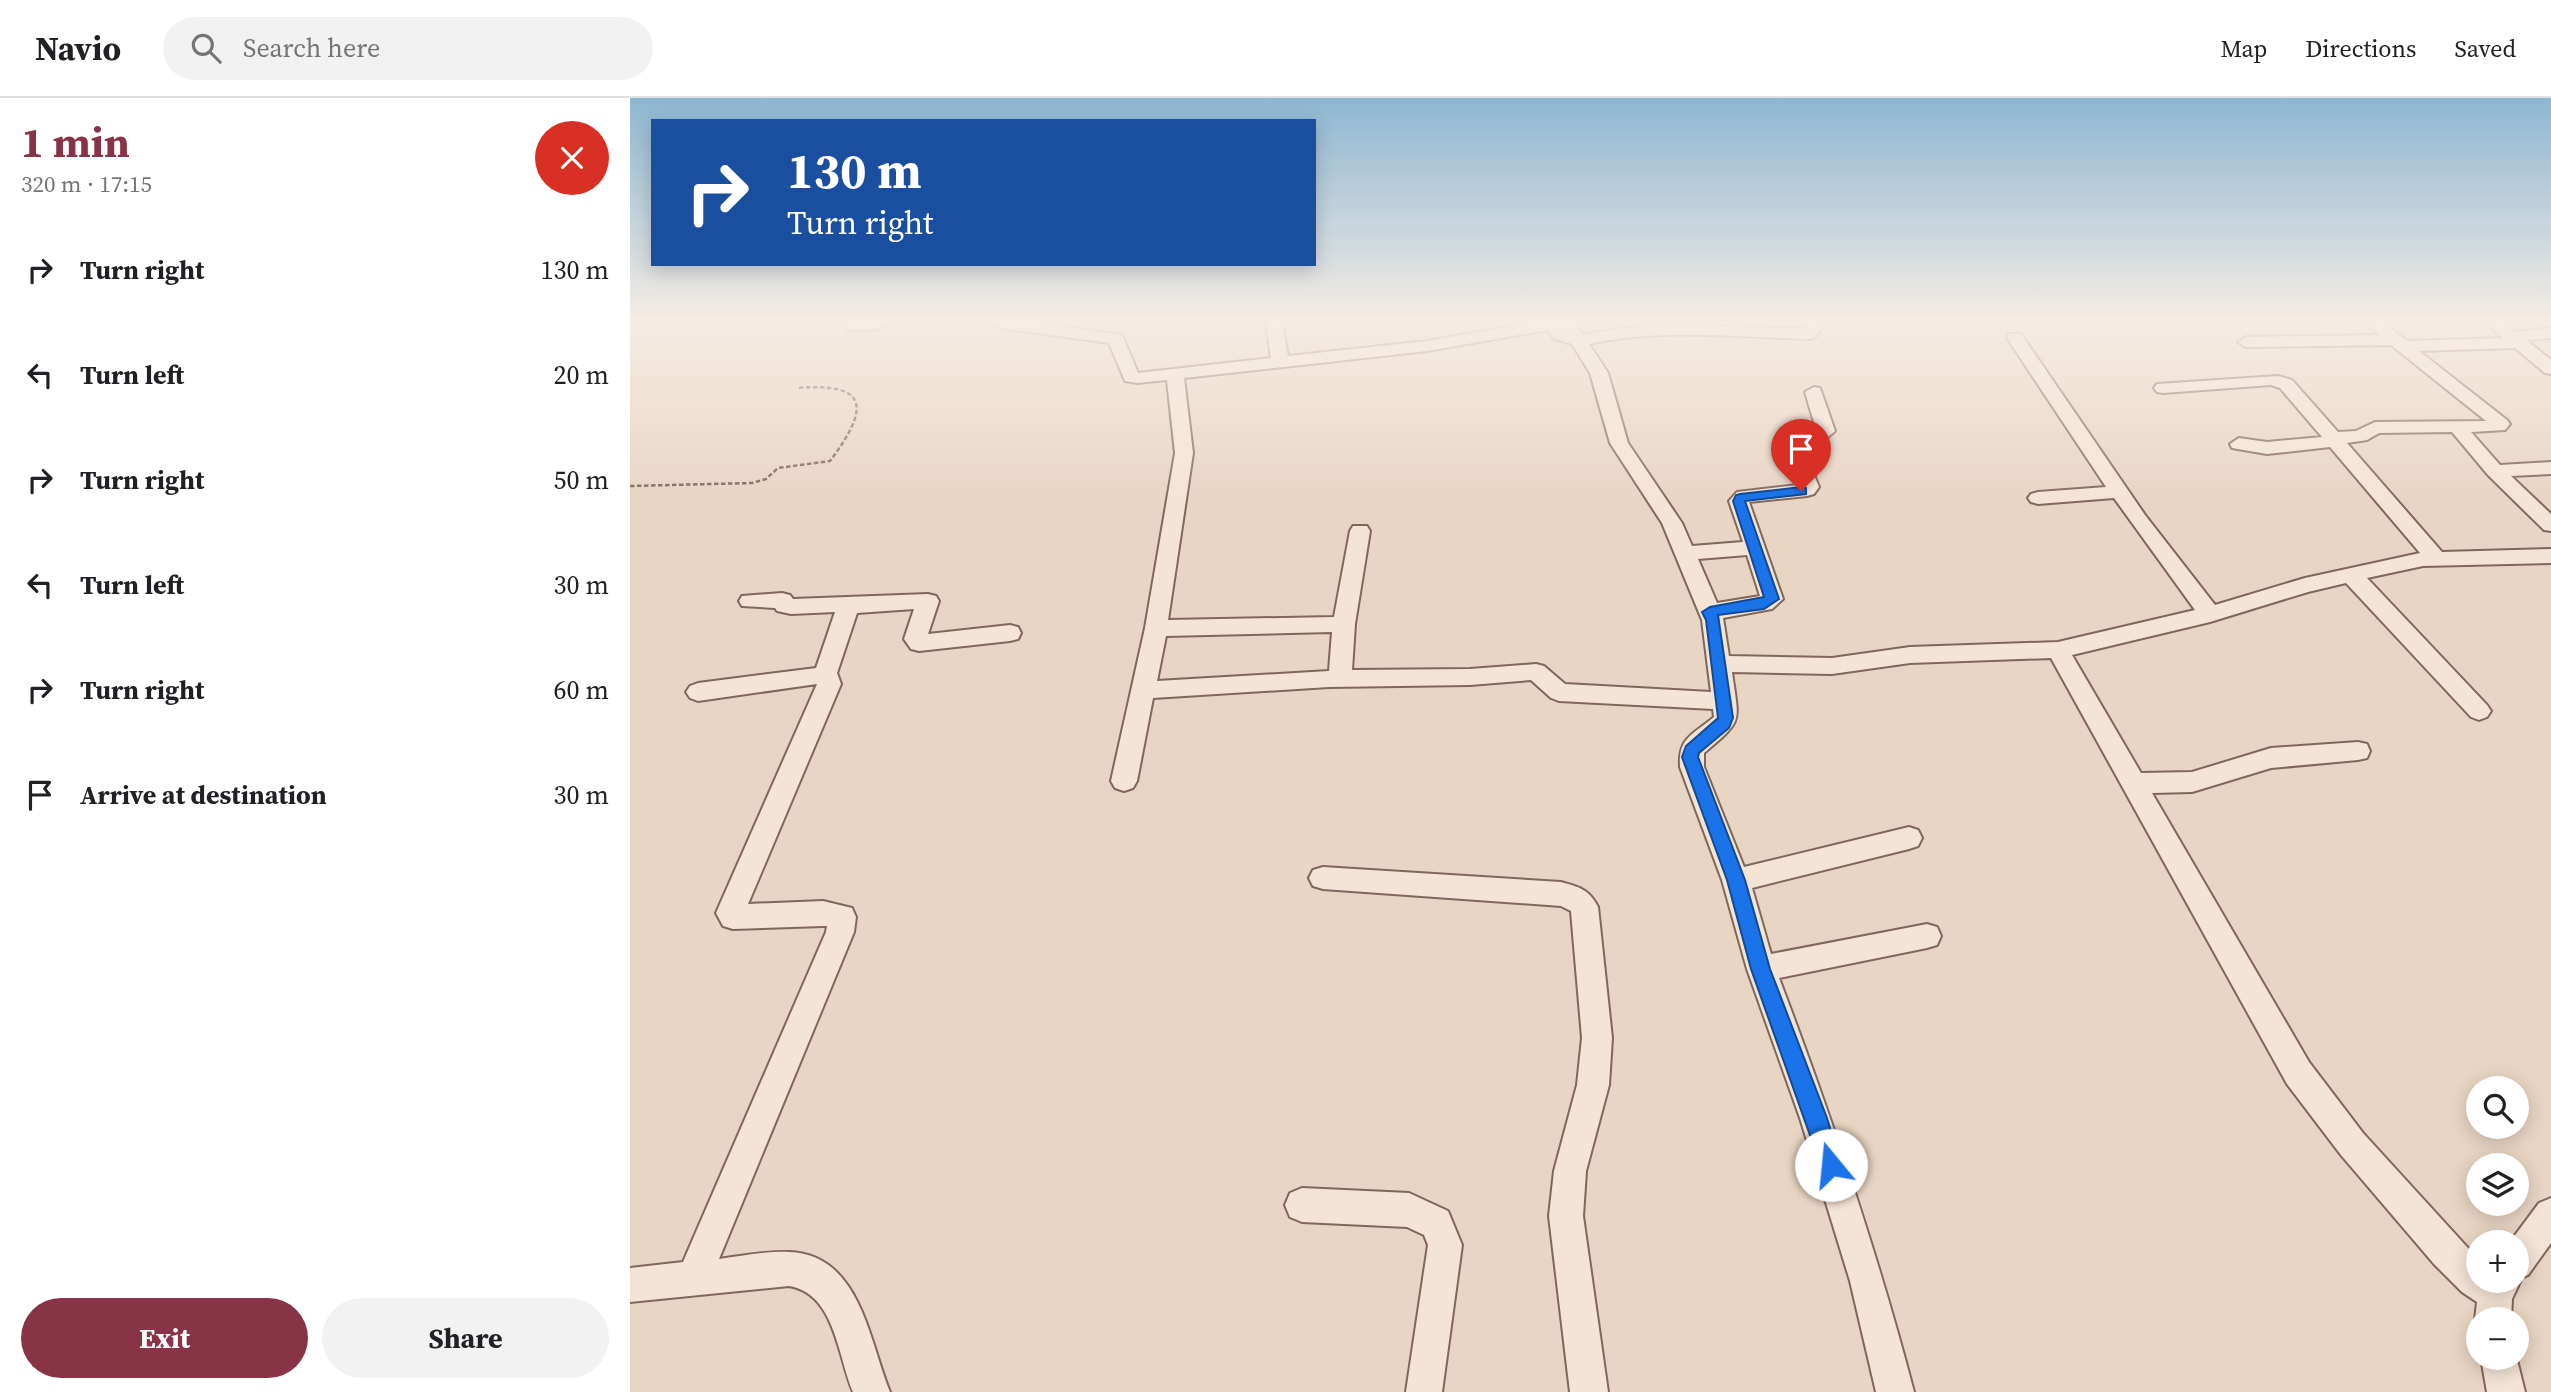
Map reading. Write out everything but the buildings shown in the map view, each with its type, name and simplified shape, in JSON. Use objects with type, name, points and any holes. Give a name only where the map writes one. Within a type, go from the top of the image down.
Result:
[{"type":"street","points":[[1124,781],[1156,628],[1184,453],[1176,383]]},
{"type":"street","points":[[1602,383],[1619,443],[1672,523],[1713,620],[1726,718],[1691,750],[1690,757],[1736,880],[1761,969],[1816,1118],[1867,1281],[1895,1392]]},
{"type":"street","points":[[2046,383],[2120,492],[2210,614]]},
{"type":"street","points":[[2163,388],[2226,383]]},
{"type":"street","points":[[2284,383],[2436,558]]},
{"type":"street","points":[[2239,444],[2267,448],[2364,435],[2375,428],[2501,424],[2449,383]]},
{"type":"street","points":[[1710,612],[1764,604],[1772,599],[1739,501],[1740,498],[1807,490],[1809,487],[1797,456],[1812,449],[1812,441],[1826,431],[1814,393]]},
{"type":"street","points":[[2457,427],[2495,471],[2551,525]]},
{"type":"street","points":[[2495,471],[2551,468]]},
{"type":"street","points":[[2038,498],[2120,492]]},
{"type":"street","points":[[1340,679],[1344,624],[1360,531]]},
{"type":"street","points":[[1685,553],[1755,548]]},
{"type":"street","points":[[1717,664],[1832,666],[1910,655],[2058,650],[2210,614],[2305,585],[2436,558],[2551,556]]},
{"type":"street","points":[[2351,575],[2479,711]]},
{"type":"street","points":[[750,601],[782,600],[785,606],[791,607],[928,601],[915,639],[919,643],[1010,634]]},
{"type":"street","points":[[825,675],[848,606]]},
{"type":"street","points":[[1156,628],[1344,624]]},
{"type":"street","points":[[2058,650],[2298,1073],[2352,1144],[2446,1252],[2497,1298]]},
{"type":"street","points":[[1143,690],[1340,679],[1470,677],[1531,672],[1559,692],[1723,701]]},
{"type":"street","points":[[698,692],[825,675]]},
{"type":"street","points":[[694,1277],[840,932],[842,917],[838,914],[733,917],[730,912],[829,684],[825,675]]},
{"type":"street","points":[[2134,783],[2192,782],[2271,758],[2358,751]]},
{"type":"street","points":[[1736,880],[1909,838]]},
{"type":"street","points":[[1323,878],[1561,894],[1577,898],[1584,907],[1597,1038],[1593,1085],[1570,1171],[1566,1216],[1588,1392]]},
{"type":"street","points":[[1761,969],[1927,936]]},
{"type":"street","points":[[1303,1205],[1409,1210],[1436,1223],[1445,1245],[1424,1392]]},
{"type":"street","points":[[2529,1245],[2551,1215]]},
{"type":"street","points":[[630,1285],[694,1277],[801,1271],[827,1285],[838,1298],[871,1392]]},
{"type":"street","points":[[2501,1370],[2506,1392]]},
{"type":"path","points":[[630,486],[752,483],[766,479],[778,468],[830,461],[854,427],[857,416],[854,396],[848,390],[833,387],[797,388]]},
{"type":"route","points":[[1801,491],[1740,498],[1772,599],[1764,604],[1710,612],[1726,718],[1691,750],[1690,757],[1736,880],[1761,969],[1831,1165]]}]
